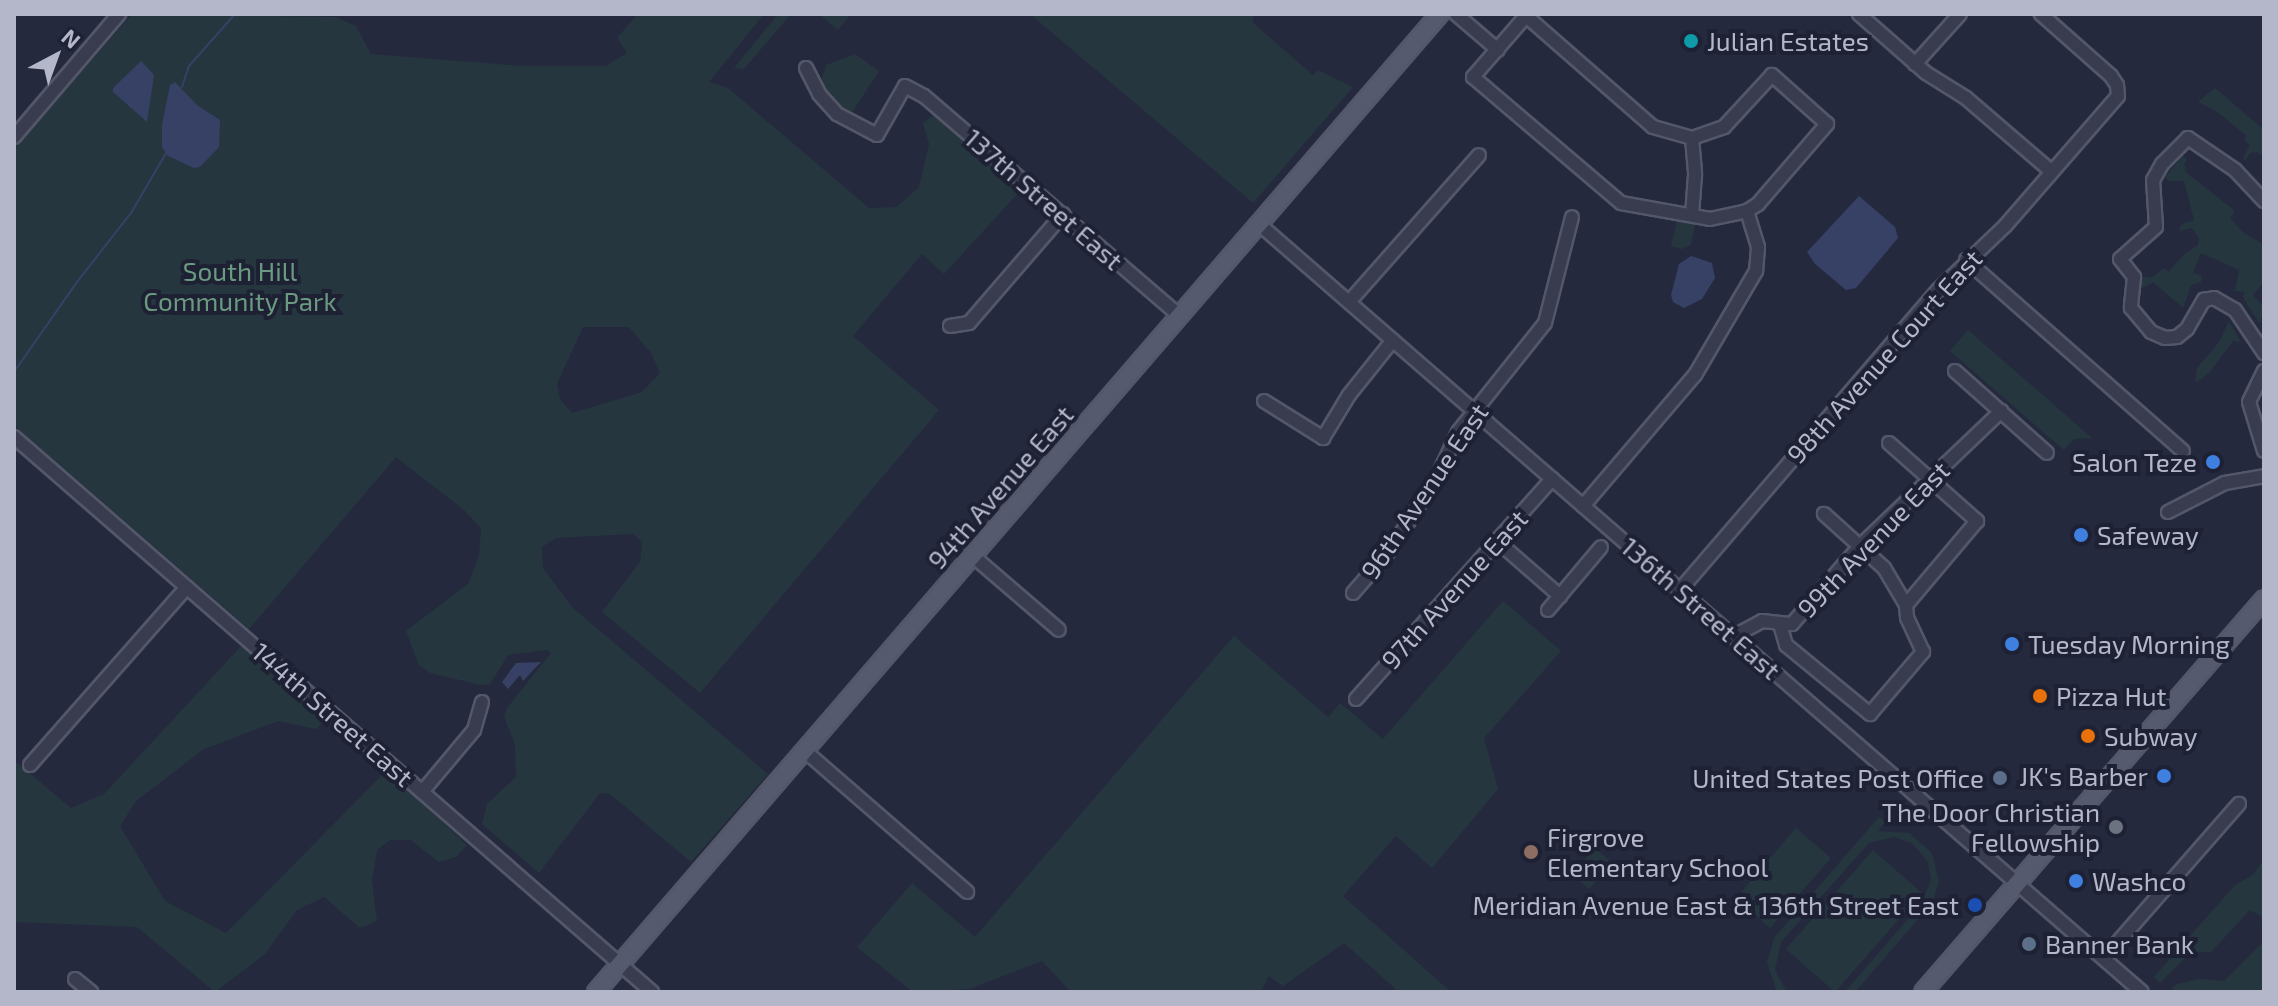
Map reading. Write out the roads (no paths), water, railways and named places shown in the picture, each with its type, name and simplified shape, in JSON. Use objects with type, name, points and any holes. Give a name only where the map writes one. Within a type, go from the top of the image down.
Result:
[{"type":"main road","name":"94th Avenue East","points":[[596,992],[1440,14]]},
{"type":"main road","points":[[1923,992],[2264,599]]},
{"type":"street","points":[[14,137],[119,14]]},
{"type":"street","points":[[1456,14],[1498,50]]},
{"type":"street","points":[[1859,14],[1915,64],[1978,108],[2052,172]]},
{"type":"street","points":[[1915,64],[1960,14]]},
{"type":"street","name":"98th Avenue Court East","points":[[1680,590],[1966,260],[2005,226],[2118,96],[2118,88],[2111,76],[2041,14]]},
{"type":"street","points":[[1526,16],[1653,127],[1692,138],[1724,127],[1772,75],[1827,124],[1758,204],[1747,211],[1718,219],[1621,203],[1473,77],[1498,50],[1526,16]]},
{"type":"street","name":"137th Street East","points":[[806,68],[819,94],[837,114],[877,135],[905,86],[924,96],[1180,316]]},
{"type":"street","points":[[1692,138],[1695,175],[1692,215]]},
{"type":"street","points":[[2263,349],[2226,302],[2214,298],[2204,300],[2187,329],[2171,339],[2151,332],[2131,308],[2134,277],[2120,259],[2156,227],[2153,180],[2162,164],[2188,138],[2235,170],[2245,185],[2264,201]]},
{"type":"street","points":[[1349,302],[1479,155]]},
{"type":"street","points":[[1583,506],[1695,375],[1747,291],[1758,262],[1756,235],[1747,211]]},
{"type":"street","points":[[950,326],[969,323],[1063,214]]},
{"type":"street","name":"96th Avenue East","points":[[1353,593],[1392,548],[1439,473],[1458,432],[1545,323],[1572,217]]},
{"type":"street","name":"136th Street East","points":[[1259,224],[2142,992]]},
{"type":"street","points":[[1966,260],[2183,451]]},
{"type":"street","points":[[1264,401],[1323,438],[1349,395],[1393,340]]},
{"type":"street","points":[[1955,371],[2047,453]]},
{"type":"street","points":[[2264,371],[2249,402],[2264,451]]},
{"type":"street","name":"99th Avenue East","points":[[1734,636],[1755,623],[1792,624],[1861,545],[2001,411]]},
{"type":"street","name":"144th Street East","points":[[14,437],[652,992]]},
{"type":"street","points":[[1889,443],[1977,521],[1906,605]]},
{"type":"street","points":[[2168,512],[2225,483],[2264,476]]},
{"type":"street","name":"97th Avenue East","points":[[1356,699],[1552,479]]},
{"type":"street","points":[[1780,624],[1786,645],[1870,714],[1923,652],[1907,617],[1906,605],[1884,568],[1824,514]]},
{"type":"street","points":[[1497,541],[1560,596]]},
{"type":"street","points":[[1548,610],[1601,547]]},
{"type":"street","points":[[973,556],[1059,630]]},
{"type":"street","points":[[30,765],[187,587]]},
{"type":"street","points":[[422,792],[474,730],[482,702]]},
{"type":"street","points":[[805,751],[967,892]]},
{"type":"street","points":[[2104,958],[2239,804]]},
{"type":"street","points":[[75,979],[91,992]]},
{"type":"water","points":[[141,61],[154,75],[147,122],[113,92],[113,88]]},
{"type":"water","points":[[175,82],[198,106],[220,120],[219,147],[200,167],[194,168],[168,156],[162,147],[162,125],[170,85]]},
{"type":"water","points":[[1859,196],[1895,227],[1898,238],[1856,288],[1846,290],[1815,264],[1807,252]]},
{"type":"water","points":[[1691,256],[1712,263],[1715,278],[1702,299],[1684,308],[1673,302],[1671,295],[1679,264]]},
{"type":"water","points":[[541,662],[523,681],[520,675],[508,689],[502,682],[516,663]]},
{"type":"waterway","points":[[182,87],[189,66],[235,14]]},
{"type":"waterway","points":[[14,372],[77,282],[131,213],[166,153]]},
{"type":"place","name":"Julian Estates","points":[[1691,41]]},
{"type":"place","name":"Salon Teze","points":[[2213,462]]},
{"type":"place","name":"Safeway","points":[[2081,535]]},
{"type":"place","name":"Tuesday Morning","points":[[2012,644]]},
{"type":"place","name":"Pizza Hut","points":[[2040,696]]},
{"type":"place","name":"Subway","points":[[2088,736]]},
{"type":"place","name":"JK's Barber","points":[[2164,776]]},
{"type":"place","name":"United States Post Office","points":[[2000,778]]},
{"type":"place","name":"The Door Christian Fellowship","points":[[2116,827]]},
{"type":"place","name":"Firgrove Elementary School","points":[[1531,852]]},
{"type":"place","name":"Washco","points":[[2076,881]]},
{"type":"place","name":"Meridian Avenue East & 136th Street East","points":[[1975,905]]},
{"type":"place","name":"Banner Bank","points":[[2029,944]]},
{"type":"park label","name":"South Hill Community Park","points":[[240,286]]}]
